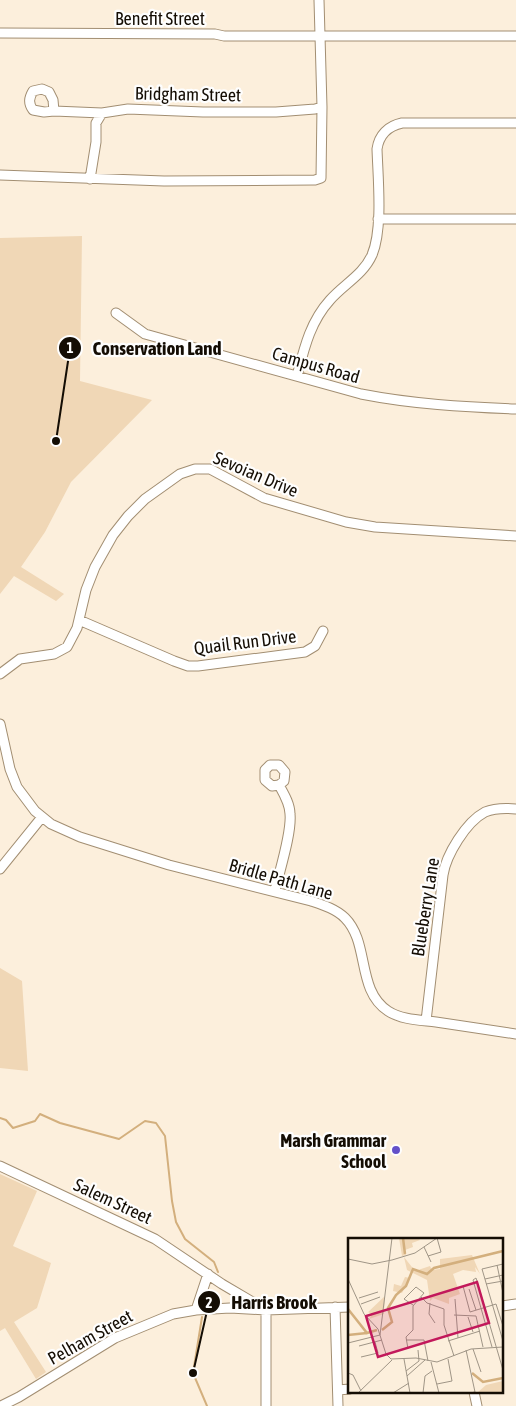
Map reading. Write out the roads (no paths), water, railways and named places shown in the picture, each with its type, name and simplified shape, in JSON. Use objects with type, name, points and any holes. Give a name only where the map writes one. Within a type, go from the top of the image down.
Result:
[{"type":"street","points":[[0,175],[173,181],[315,180],[321,178],[322,107],[319,0]]},
{"type":"street","name":"Benefit Street","points":[[0,33],[516,36]]},
{"type":"street","name":"Bridgham Street","points":[[54,111],[102,113],[128,109],[276,112],[315,110],[322,107]]},
{"type":"street","points":[[90,179],[96,142],[96,123],[102,113]]},
{"type":"street","points":[[296,376],[307,340],[319,313],[331,298],[360,273],[368,262],[375,246],[378,219],[377,149],[382,135],[388,128],[402,123],[516,123]]},
{"type":"street","points":[[378,219],[516,220]]},
{"type":"street","name":"Campus Road","points":[[116,314],[145,334],[360,394],[396,401],[444,406],[516,409]]},
{"type":"street","name":"Sevoian Drive","points":[[0,674],[20,659],[54,654],[63,650],[74,635],[80,620],[86,590],[106,545],[136,507],[180,474],[195,469],[210,470],[274,502],[346,522],[375,527],[516,536]]},
{"type":"street","name":"Quail Run Drive","points":[[80,620],[174,661],[193,666],[305,652],[315,646],[323,631]]},
{"type":"street","name":"Bridle Path Lane","points":[[0,724],[13,778],[22,796],[42,818],[60,829],[114,848],[181,868],[317,903],[334,910],[345,918],[355,934],[369,987],[385,1009],[396,1015],[516,1034]]},
{"type":"street","points":[[275,892],[290,820],[289,806],[279,785]]},
{"type":"street","name":"Blueberry Lane","points":[[426,1020],[446,860],[452,849],[480,815],[497,809],[516,809]]},
{"type":"street","points":[[0,869],[42,818]]},
{"type":"street","name":"Salem Street","points":[[0,1166],[155,1239],[266,1310]]},
{"type":"street","points":[[196,1310],[208,1274]]},
{"type":"street","points":[[335,1307],[338,1406]]},
{"type":"street","name":"Pelham Street","points":[[0,1406],[19,1398],[115,1338],[173,1314],[196,1310],[230,1308],[266,1310],[348,1307]]},
{"type":"street","points":[[266,1310],[266,1406]]},
{"type":"street","points":[[338,1390],[348,1389]]},
{"type":"waterway","points":[[0,1118],[6,1120],[13,1128],[35,1121],[40,1114],[60,1123],[119,1139],[145,1121],[156,1123],[165,1136],[176,1222],[185,1239],[214,1262],[218,1272]]},
{"type":"waterway","points":[[202,1317],[193,1373],[207,1406]]},
{"type":"place","name":"Conservation Land","points":[[56,441]]},
{"type":"place","name":"Marsh Grammar School","points":[[396,1150]]},
{"type":"place","name":"Harris Brook","points":[[193,1373]]}]
